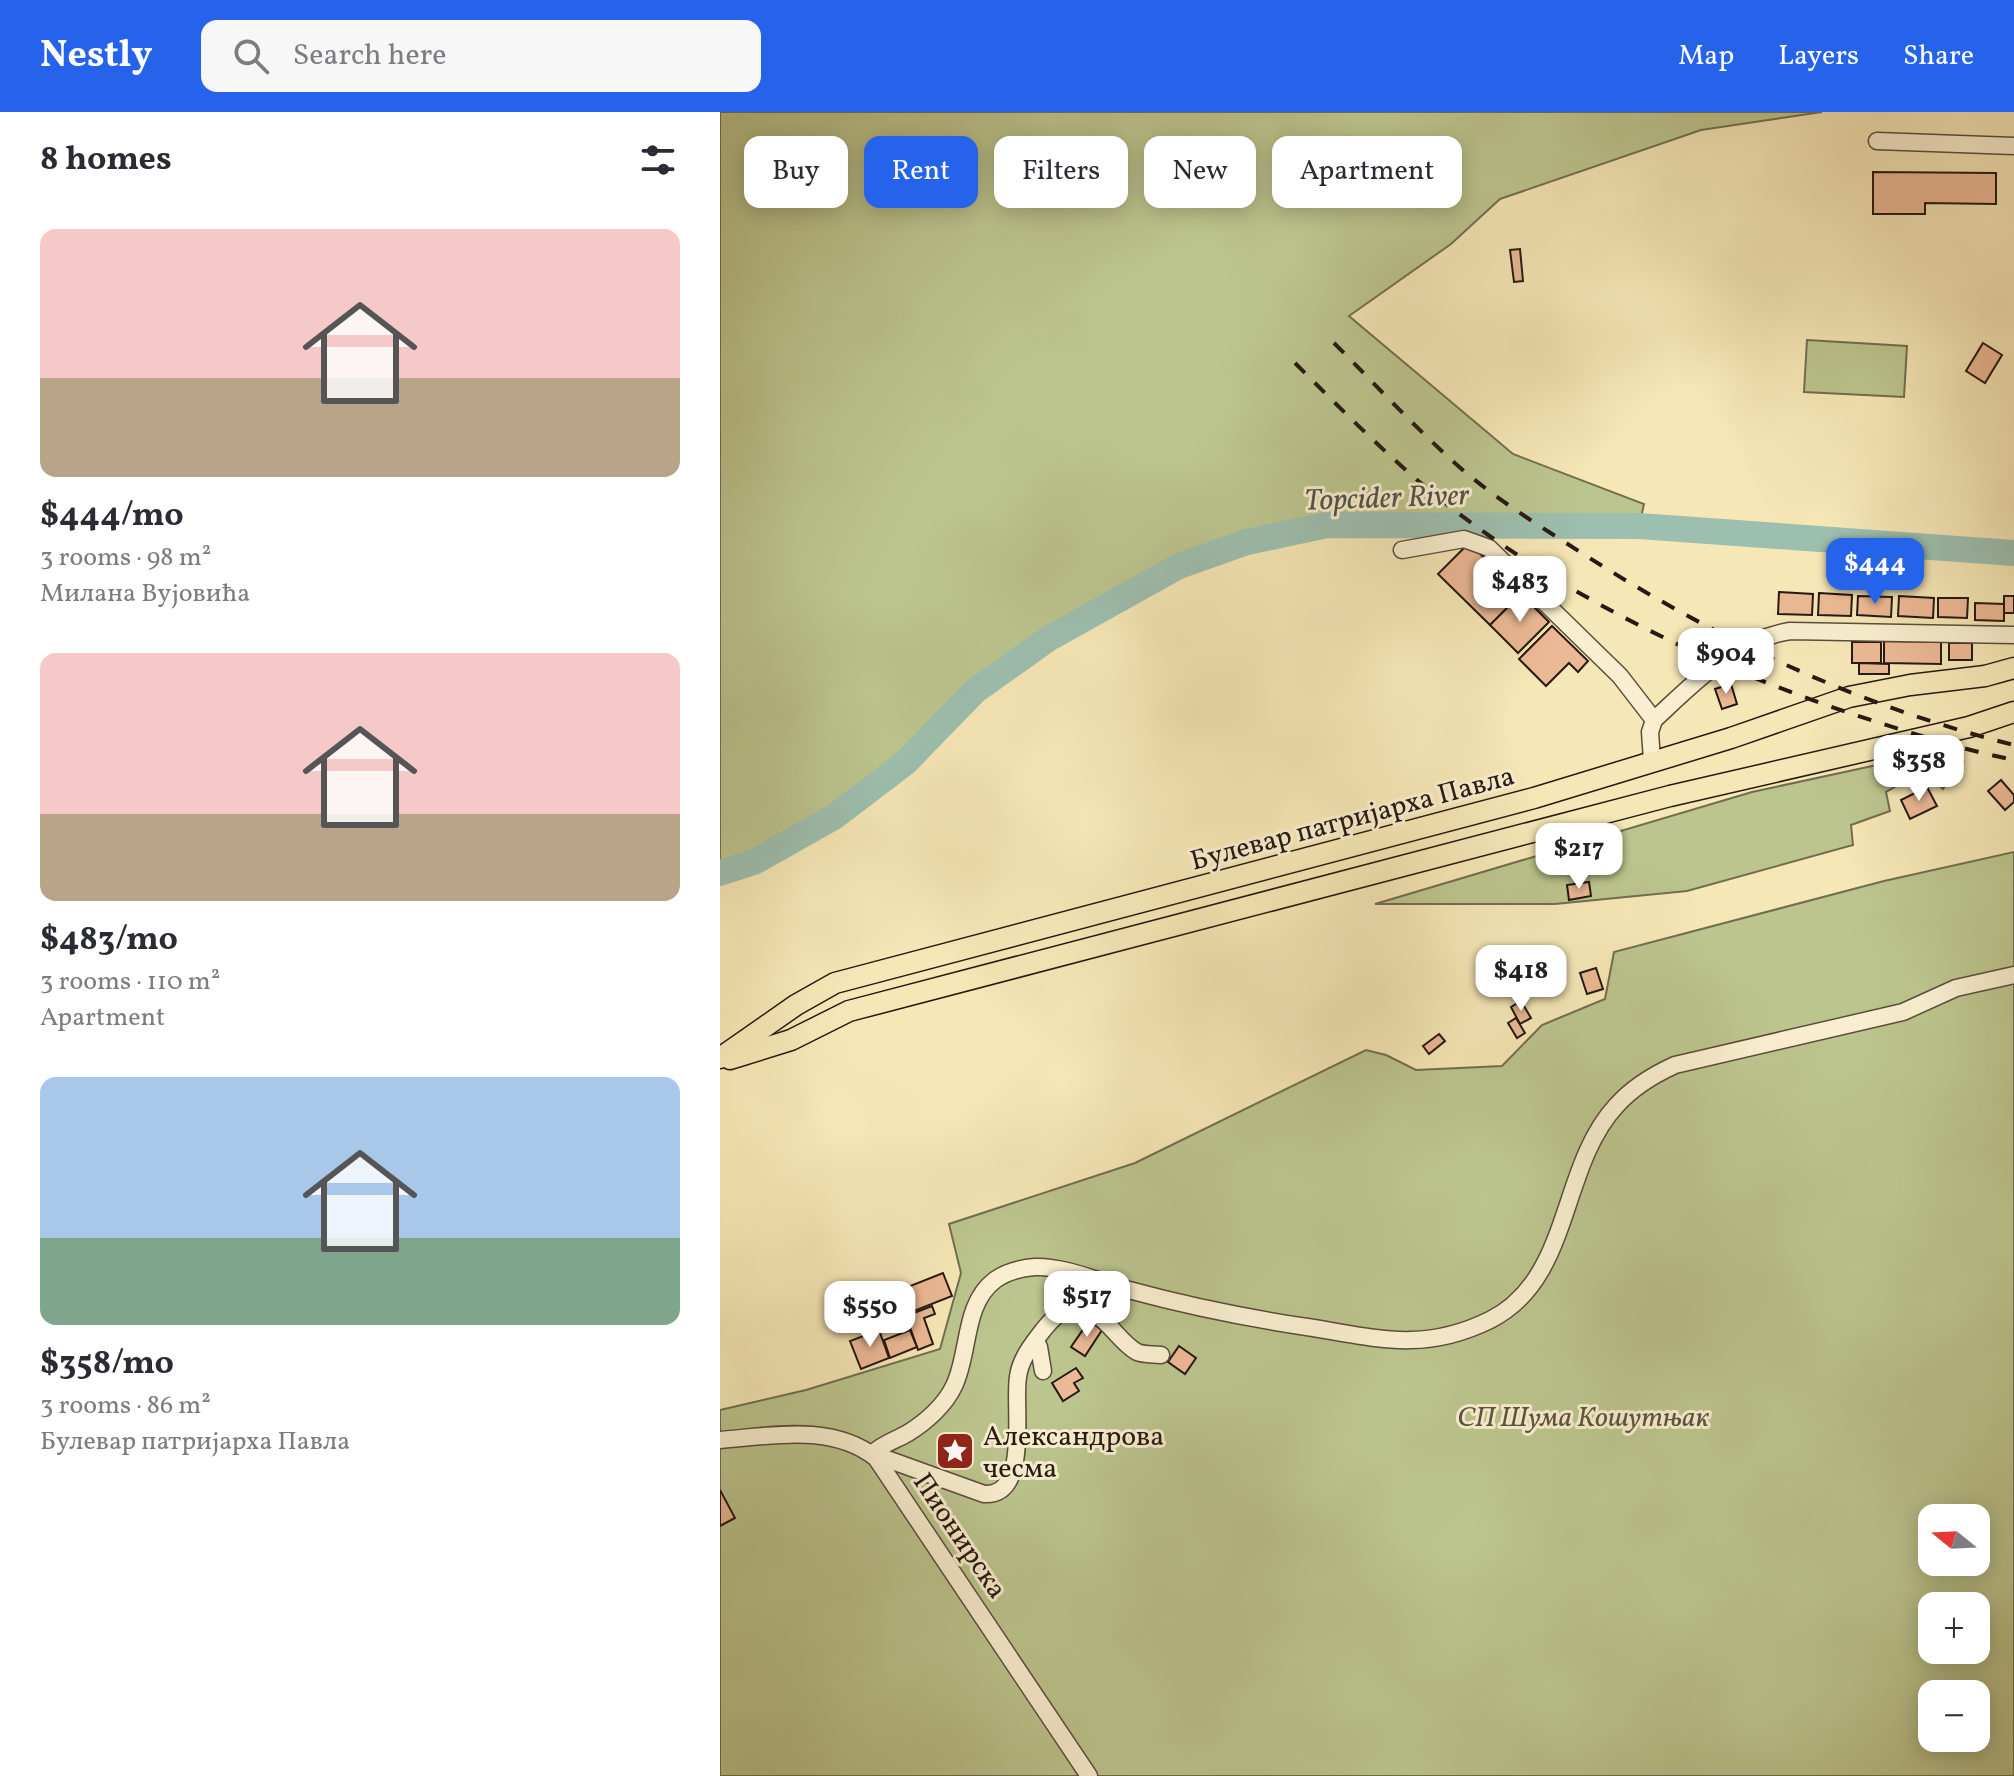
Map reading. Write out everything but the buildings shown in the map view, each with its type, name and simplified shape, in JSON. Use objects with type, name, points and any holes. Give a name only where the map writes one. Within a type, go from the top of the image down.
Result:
[{"type":"main road","name":"Булевар патријарха Павла","points":[[720,1060],[796,1005],[835,983],[1534,798],[1731,738],[1849,697],[1910,685],[1985,676],[2014,668]]},
{"type":"main road","name":"Булевар патријарха Павла","points":[[720,1060],[791,1040],[849,1011],[1670,796],[1969,727],[2014,712]]},
{"type":"street","points":[[1877,141],[2014,146]]},
{"type":"street","points":[[1402,550],[1464,539],[1489,548],[1620,676],[1654,720]]},
{"type":"street","points":[[1652,760],[1650,732],[1654,720],[1729,655],[1776,633],[2014,635]]},
{"type":"street","points":[[872,1454],[920,1425],[944,1400],[956,1380],[970,1323],[983,1294],[992,1282],[1020,1270],[1036,1267],[1054,1269],[1206,1310],[1370,1340],[1414,1342],[1471,1329],[1515,1307],[1531,1289],[1562,1225],[1587,1153],[1600,1129],[1615,1107],[1655,1074],[1675,1065],[1903,1012],[1956,988],[2014,975]]},
{"type":"street","points":[[720,1440],[808,1435],[851,1444],[984,1494],[1000,1490],[1014,1471],[1018,1377],[1024,1357],[1058,1314],[1078,1308],[1094,1314],[1139,1353],[1161,1355]]},
{"type":"street","points":[[1035,1341],[1043,1371]]},
{"type":"street","name":"Пионирска","points":[[872,1454],[893,1479],[1089,1776]]},
{"type":"green space","points":[[720,112],[1822,112],[1701,130],[1500,199],[1451,244],[1349,316],[1513,454],[1644,504],[1639,526],[1327,525],[1247,542],[1179,566],[1048,639],[975,691],[905,763],[834,817],[754,862],[720,873]]},
{"type":"green space","points":[[1807,340],[1907,346],[1904,397],[1804,392]]},
{"type":"green space","points":[[1937,752],[1963,762],[1943,789],[1923,771],[1886,792],[1890,811],[1851,825],[1853,845],[1687,891],[1555,904],[1375,904],[1752,792]]},
{"type":"green space","name":"СП Шума Кошутњак","points":[[2014,852],[2014,1776],[720,1776],[720,1410],[806,1390],[940,1349],[961,1273],[949,1224],[1135,1163],[1366,1050],[1386,1055],[1416,1070],[1502,1066],[1542,1025],[1605,999],[1614,952],[1884,881]]},
{"type":"waterway","name":"Topcider River","points":[[720,873],[754,862],[834,817],[905,763],[975,691],[1048,639],[1179,566],[1247,542],[1327,525],[1639,526],[2014,553]]},
{"type":"railway","points":[[1334,343],[1464,471],[1509,506],[1638,588],[1741,643],[1847,691],[2014,745]]},
{"type":"railway","points":[[1295,363],[1386,452],[1445,503],[1545,573],[1598,604],[1708,658],[1822,704],[2014,760]]},
{"type":"place","name":"Александрова чесма","points":[[955,1451]]}]
